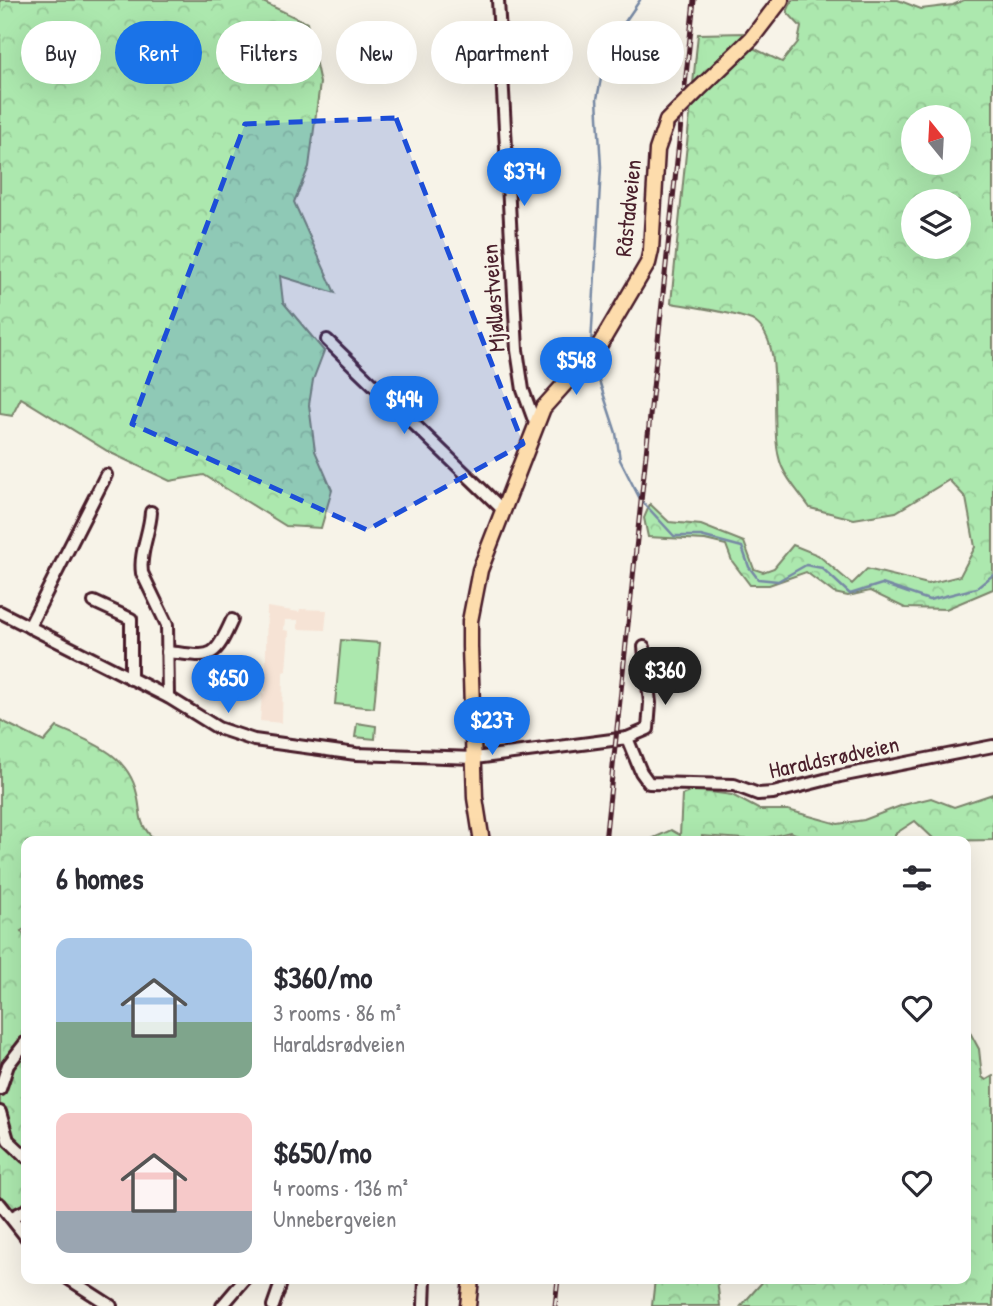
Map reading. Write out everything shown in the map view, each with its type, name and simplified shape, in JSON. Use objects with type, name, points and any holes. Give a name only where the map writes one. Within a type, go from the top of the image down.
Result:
[{"type":"main road","name":"Råstadveien","points":[[481,836],[475,797],[470,621],[480,570],[535,422],[554,394],[599,346],[648,263],[652,250],[657,150],[667,121],[751,39],[781,0]]},
{"type":"main road","points":[[468,1306],[470,1284]]},
{"type":"street","name":"Mjølløstveien","points":[[498,0],[517,349],[523,390],[535,422]]},
{"type":"street","points":[[327,340],[502,509]]},
{"type":"street","points":[[29,627],[106,475]]},
{"type":"street","points":[[151,512],[150,531],[141,564],[142,573],[167,625],[168,697]]},
{"type":"street","points":[[94,602],[131,619],[131,679]]},
{"type":"street","points":[[0,612],[168,697],[218,728],[254,740],[356,754],[475,758],[627,738],[648,729],[650,703],[644,647]]},
{"type":"street","points":[[167,652],[207,656],[219,649],[232,620]]},
{"type":"street","name":"Haraldsrødveien","points":[[627,738],[641,772],[649,783],[734,785],[758,793],[793,789],[840,776],[993,746]]},
{"type":"street","points":[[0,1089],[8,1065],[21,1048]]},
{"type":"street","points":[[0,1112],[8,1140],[21,1152]]},
{"type":"street","points":[[0,1204],[21,1230]]},
{"type":"street","points":[[12,1217],[21,1212]]},
{"type":"street","points":[[77,1284],[111,1306]]},
{"type":"street","points":[[222,1306],[241,1284]]},
{"type":"street","points":[[425,1284],[425,1306]]},
{"type":"street","points":[[273,1306],[280,1286]]},
{"type":"highlighted area","points":[[396,118],[523,444],[367,530],[132,424],[245,124]]},
{"type":"shaded area","points":[[267,607],[299,612],[300,609],[327,610],[325,630],[298,629],[298,620],[285,620],[284,630],[289,631],[286,671],[283,672],[282,723],[260,721],[262,694],[265,693]]},
{"type":"green space","points":[[0,0],[259,0],[303,21],[216,21],[216,84],[320,84],[309,167],[294,202],[335,293],[280,276],[283,302],[324,351],[313,380],[309,405],[315,451],[332,490],[321,528],[286,526],[204,475],[170,481],[109,452],[21,398],[12,416],[0,414]]},
{"type":"green space","points":[[792,0],[898,0],[921,9],[953,5],[964,0],[993,0],[993,589],[946,609],[905,608],[870,591],[848,596],[834,593],[806,572],[769,585],[750,585],[732,561],[726,545],[705,540],[648,537],[644,518],[650,504],[669,522],[701,525],[744,542],[754,569],[763,572],[774,568],[793,545],[818,555],[852,584],[867,569],[928,584],[960,576],[975,547],[966,498],[949,480],[896,512],[854,519],[810,508],[782,467],[776,432],[774,368],[765,333],[755,322],[740,316],[671,303],[698,34],[745,33],[753,48],[782,62],[798,42],[801,27],[787,12]]},
{"type":"green space","points":[[341,640],[380,643],[374,708],[335,704]]},
{"type":"green space","points":[[0,720],[44,742],[57,727],[107,751],[126,769],[132,780],[141,820],[151,836],[21,836],[21,1230],[0,1215]]},
{"type":"green space","points":[[357,723],[376,726],[375,739],[355,737]]},
{"type":"green space","points":[[695,790],[732,795],[760,810],[788,810],[838,824],[864,820],[931,798],[954,807],[993,794],[993,840],[971,840],[971,836],[931,836],[915,821],[895,836],[802,836],[790,832],[774,836],[658,836],[671,830],[680,835],[682,795]]},
{"type":"green space","points":[[971,1034],[979,1049],[982,1077],[986,1080],[993,1076],[993,1306],[741,1306],[761,1284],[971,1284]]},
{"type":"green space","points":[[654,1284],[718,1284],[720,1306],[652,1306]]},
{"type":"waterway","points":[[591,345],[601,167],[597,99],[607,48],[640,0]]},
{"type":"waterway","points":[[593,362],[616,433],[620,460],[640,499],[674,536],[701,536],[742,547],[749,567],[758,579],[778,581],[806,565],[822,568],[850,594],[882,584],[929,600],[977,588],[993,575]]},
{"type":"railway","points":[[606,836],[694,0]]},
{"type":"railway","points":[[555,1306],[557,1284]]}]
